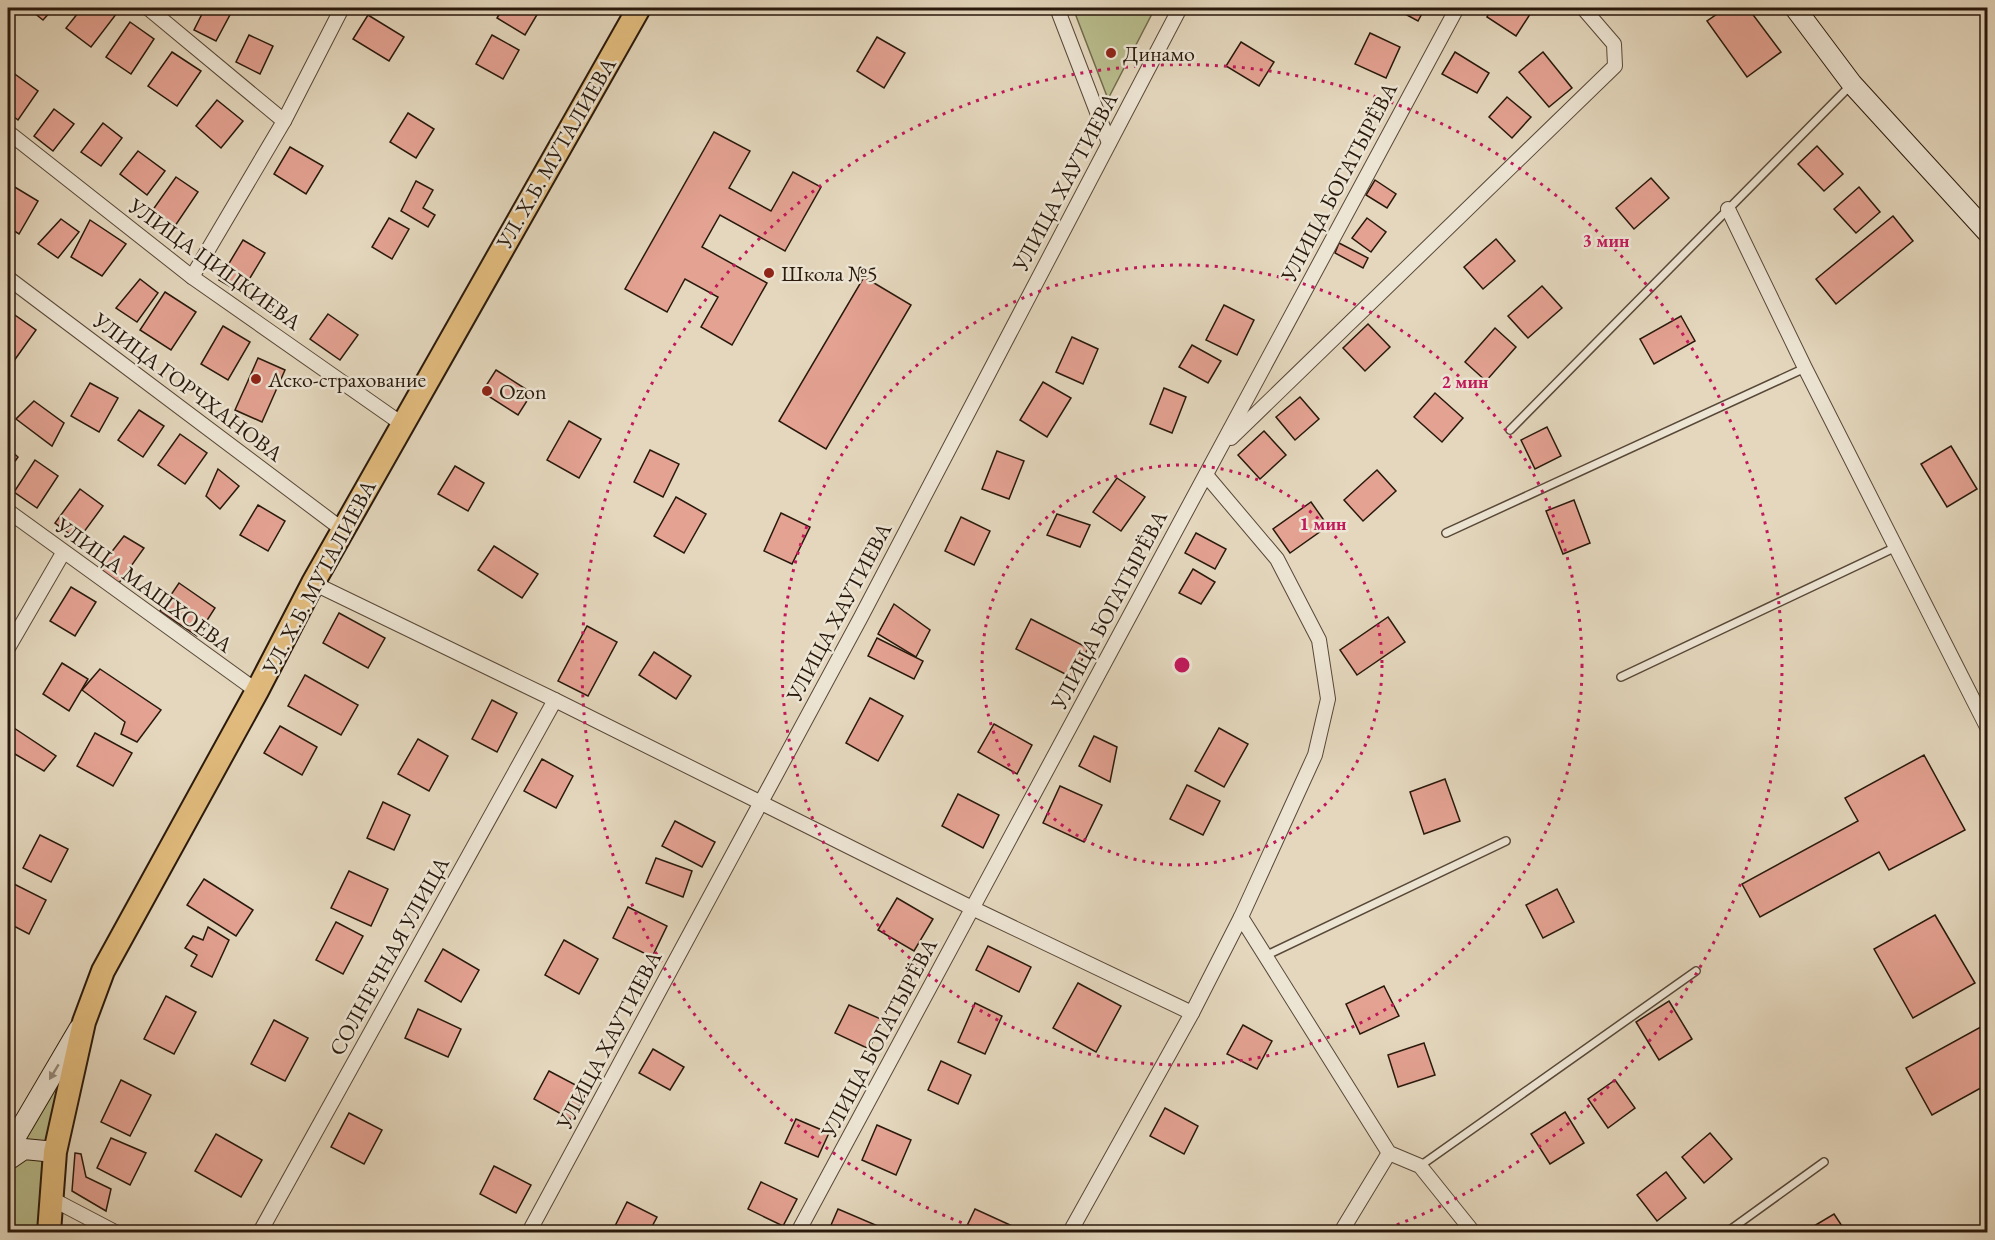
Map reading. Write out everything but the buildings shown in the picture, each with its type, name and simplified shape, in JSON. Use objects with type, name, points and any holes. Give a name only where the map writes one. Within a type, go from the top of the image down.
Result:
[{"type":"main road","name":"УЛ. Х.Б. МУТАЛИЕВА","points":[[84,1022],[103,971],[257,691],[313,583],[639,8]]},
{"type":"main road","points":[[49,1233],[55,1152],[84,1022]]},
{"type":"street","points":[[148,8],[284,121]]},
{"type":"street","points":[[192,277],[284,121],[342,8]]},
{"type":"street","points":[[1057,8],[1109,143]]},
{"type":"street","name":"УЛИЦА ХАУТИЕВА","points":[[529,1233],[861,617],[1180,8]]},
{"type":"street","name":"УЛИЦА БОГАТЫРЁВА","points":[[798,1233],[1457,8]]},
{"type":"street","points":[[1221,447],[1615,66],[1614,44],[1583,8]]},
{"type":"street","points":[[1795,8],[1852,84],[1988,234]]},
{"type":"street","name":"УЛИЦА ЦИЦКИЕВА","points":[[8,132],[192,277],[402,424]]},
{"type":"street","points":[[1728,209],[1805,368],[1988,729]]},
{"type":"street","name":"УЛИЦА ГОРЧХАНОВА","points":[[8,278],[343,530]]},
{"type":"street","points":[[1070,1233],[1192,1013],[1241,917],[1315,755],[1328,699],[1319,640],[1277,559],[1206,475]]},
{"type":"street","name":"УЛИЦА МАШХОЕВА","points":[[8,511],[63,553],[257,691]]},
{"type":"street","points":[[8,648],[63,553]]},
{"type":"street","points":[[313,583],[555,700],[972,908],[1192,1013]]},
{"type":"street","name":"СОЛНЕЧНАЯ УЛИЦА","points":[[260,1233],[555,700]]},
{"type":"street","points":[[1241,917],[1389,1153],[1420,1166],[1473,1233]]},
{"type":"street","name":"УЛ. Х.Б. МУТАЛИЕВА","points":[[8,1150],[84,1022]]},
{"type":"street","points":[[8,1160],[12,1155],[24,1149],[55,1152]]},
{"type":"street","points":[[1341,1233],[1389,1153]]},
{"type":"street","points":[[52,1199],[115,1233]]},
{"type":"lane","points":[[1510,430],[1852,84]]},
{"type":"lane","points":[[1446,533],[1805,368]]},
{"type":"lane","points":[[1621,677],[1896,547]]},
{"type":"lane","points":[[1265,956],[1506,841]]},
{"type":"lane","points":[[1420,1166],[1696,971]]},
{"type":"lane","points":[[1727,1233],[1824,1162]]},
{"type":"green space","name":"Динамо","points":[[1073,8],[1155,8],[1108,99]]},
{"type":"green space","points":[[84,1022],[49,1232],[8,1232],[8,1150]]},
{"type":"place","name":"Динамо","points":[[1111,53]]},
{"type":"place","name":"Школа №5","points":[[769,273]]},
{"type":"place","name":"Аско-страхование","points":[[256,379]]},
{"type":"place","name":"Ozon","points":[[487,391]]}]
